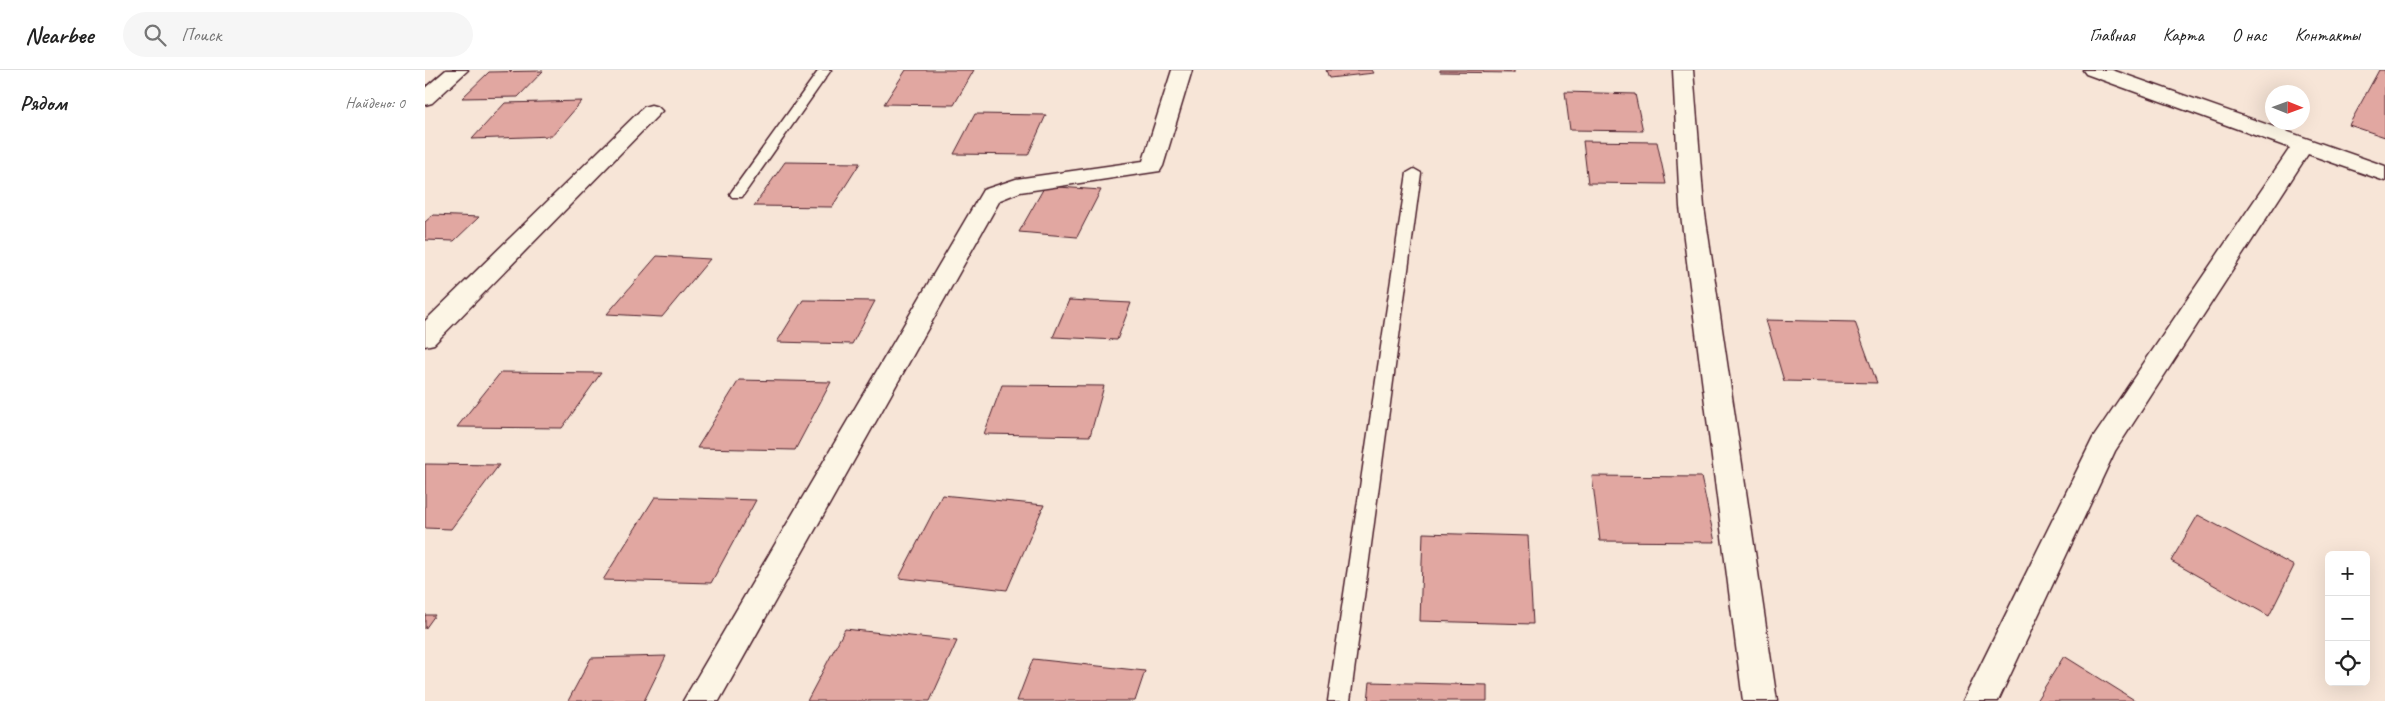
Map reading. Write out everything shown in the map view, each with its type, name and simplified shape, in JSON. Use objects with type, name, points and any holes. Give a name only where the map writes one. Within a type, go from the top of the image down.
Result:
[{"type":"street","points":[[425,99],[458,70]]},
{"type":"street","points":[[701,701],[991,195],[1015,186],[1152,166],[1182,70]]},
{"type":"street","points":[[1683,70],[1692,207],[1760,701]]},
{"type":"street","points":[[2093,70],[2385,174]]},
{"type":"street","points":[[425,337],[651,111]]},
{"type":"street","points":[[1979,701],[2103,446],[2303,145]]},
{"type":"lane","points":[[737,194],[825,70]]},
{"type":"lane","points":[[1339,701],[1414,173]]},
{"type":"building","points":[[906,70],[974,70],[954,105],[884,104]]},
{"type":"building","points":[[1326,70],[1372,70],[1374,73],[1329,78]]},
{"type":"building","points":[[1440,70],[1514,70],[1514,73],[1440,72]]},
{"type":"building","points":[[2379,70],[2385,70],[2385,137],[2349,125]]},
{"type":"building","points":[[543,71],[518,97],[462,98],[489,72]]},
{"type":"building","points":[[1565,92],[1635,94],[1643,131],[1570,130]]},
{"type":"building","points":[[582,101],[552,136],[472,139],[505,103]]},
{"type":"building","points":[[975,114],[1046,115],[1028,155],[954,154]]},
{"type":"building","points":[[1583,141],[1657,142],[1666,184],[1588,183]]},
{"type":"building","points":[[785,162],[860,163],[832,207],[754,206]]},
{"type":"building","points":[[1045,186],[1101,190],[1077,237],[1019,232]]},
{"type":"building","points":[[433,215],[479,217],[454,241],[425,240],[425,222]]},
{"type":"building","points":[[657,256],[710,259],[662,317],[607,314]]},
{"type":"building","points":[[803,300],[875,301],[852,344],[777,342]]},
{"type":"building","points":[[1069,300],[1131,303],[1117,340],[1053,337]]},
{"type":"building","points":[[1766,320],[1855,322],[1877,383],[1784,381]]},
{"type":"building","points":[[501,372],[601,373],[562,428],[457,427]]},
{"type":"building","points":[[739,380],[831,382],[795,450],[697,448]]},
{"type":"building","points":[[1002,385],[1104,386],[1090,436],[984,434]]},
{"type":"building","points":[[425,464],[499,465],[451,529],[425,528]]},
{"type":"building","points":[[1592,476],[1701,477],[1715,542],[1600,541]]},
{"type":"building","points":[[942,495],[1044,505],[1007,590],[899,578]]},
{"type":"building","points":[[655,497],[756,500],[711,583],[603,580]]},
{"type":"building","points":[[2198,515],[2294,566],[2269,616],[2171,561]]},
{"type":"building","points":[[1423,533],[1528,536],[1533,624],[1420,621]]},
{"type":"building","points":[[425,615],[435,615],[425,629]]},
{"type":"building","points":[[845,629],[957,641],[930,701],[807,701]]},
{"type":"building","points":[[666,656],[644,701],[568,701],[591,658]]},
{"type":"building","points":[[2064,656],[2136,701],[2036,701]]},
{"type":"building","points":[[1033,659],[1145,671],[1135,701],[1017,701]]},
{"type":"building","points":[[1370,682],[1487,685],[1487,701],[1368,701]]}]
